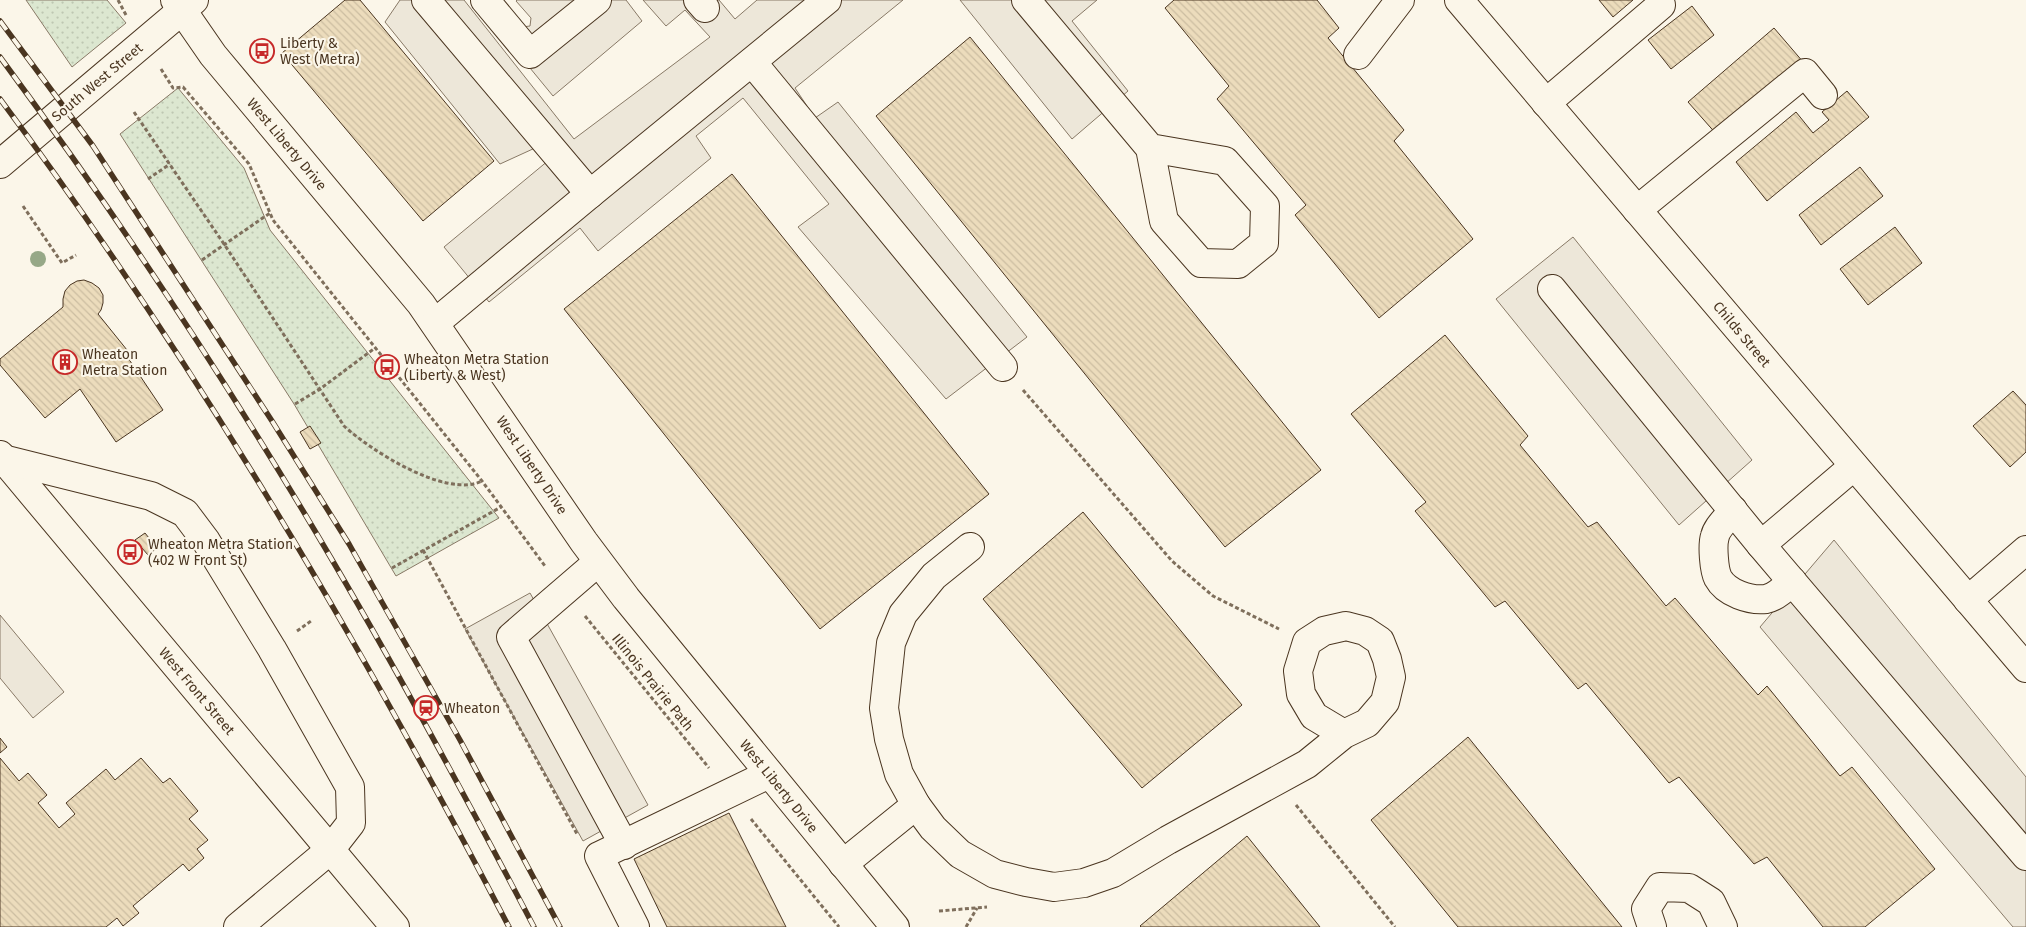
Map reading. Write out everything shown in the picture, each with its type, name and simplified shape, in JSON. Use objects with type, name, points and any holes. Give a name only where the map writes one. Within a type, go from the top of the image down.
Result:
[{"type":"street","points":[[426,0],[590,194]]},
{"type":"street","points":[[485,0],[530,54],[597,0]]},
{"type":"street","points":[[435,323],[827,0]]},
{"type":"street","points":[[1026,0],[1150,148],[1164,221],[1201,263],[1238,264],[1264,243],[1264,206],[1225,161],[1150,148]]},
{"type":"street","points":[[1358,56],[1400,0]]},
{"type":"street","name":"Childs Street","points":[[1459,0],[2026,667]]},
{"type":"street","name":"South West Street","points":[[0,164],[184,3]]},
{"type":"street","name":"West Liberty Drive","points":[[184,3],[213,55],[421,304],[598,562],[893,926]]},
{"type":"street","points":[[1546,103],[1661,5]]},
{"type":"street","points":[[752,62],[1003,367]]},
{"type":"street","points":[[1637,210],[1805,73],[1823,95]]},
{"type":"street","points":[[1552,289],[1761,545],[2026,856]]},
{"type":"street","points":[[1,457],[152,496],[185,513],[206,541],[272,649],[350,787],[351,823],[330,850],[238,927]]},
{"type":"street","name":"West Front Street","points":[[1,457],[395,927]]},
{"type":"street","points":[[1761,545],[1854,466]]},
{"type":"street","points":[[1733,510],[1715,535],[1714,558],[1718,578],[1729,590],[1748,598],[1767,598],[1780,592],[1792,581]]},
{"type":"street","points":[[970,546],[934,576],[903,614],[891,643],[884,708],[889,738],[899,774],[916,806],[932,828],[960,854],[995,874],[1054,887],[1084,883],[1113,873],[1168,840],[1307,764],[1344,734]]},
{"type":"street","points":[[598,562],[511,637],[624,845]]},
{"type":"street","points":[[1968,600],[2022,562]]},
{"type":"street","points":[[635,927],[600,856],[769,774]]},
{"type":"street","points":[[843,864],[916,806]]},
{"type":"street","points":[[1652,927],[1646,909],[1660,887],[1689,888],[1711,902],[1723,927]]},
{"type":"path","points":[[118,0],[127,18]]},
{"type":"path","points":[[170,83],[173,88],[183,87],[250,164],[273,220],[482,481],[546,567]]},
{"type":"path","points":[[134,112],[344,426],[355,436],[401,466],[419,475],[447,483],[472,486],[482,481]]},
{"type":"path","points":[[148,179],[170,164]]},
{"type":"path","points":[[23,206],[62,263],[76,255]]},
{"type":"path","points":[[202,260],[270,213]]},
{"type":"path","points":[[294,404],[320,389],[375,348]]},
{"type":"path","points":[[1003,367],[1172,561],[1213,596],[1285,632]]},
{"type":"path","points":[[392,568],[501,507]]},
{"type":"path","points":[[423,550],[584,846],[600,856]]},
{"type":"path","name":"Illinois Prairie Path","points":[[580,610],[715,775]]},
{"type":"path","points":[[1294,802],[1394,927]]},
{"type":"path","points":[[746,812],[839,927]]},
{"type":"path","points":[[939,911],[988,907]]},
{"type":"path","points":[[966,927],[978,908]]},
{"type":"green space","points":[[26,0],[107,0],[126,23],[72,67]]},
{"type":"green space","points":[[178,88],[244,168],[270,230],[499,518],[396,576],[294,404],[120,134]]},
{"type":"shaded area","points":[[400,0],[464,0],[574,139],[710,37],[685,10],[666,26],[643,0],[719,0],[735,19],[757,0],[903,0],[795,88],[815,118],[838,102],[1027,337],[946,399],[798,227],[829,204],[743,98],[696,136],[711,158],[598,251],[580,228],[489,302],[444,247],[549,160],[535,148],[500,164],[385,22]]},
{"type":"shaded area","points":[[517,0],[626,0],[642,21],[553,96],[493,23],[522,27],[530,26],[531,18]]},
{"type":"shaded area","points":[[960,0],[1097,0],[1072,21],[1128,91],[1072,139]]},
{"type":"shaded area","points":[[1573,237],[1752,460],[1679,525],[1496,299]]},
{"type":"shaded area","points":[[1834,540],[2026,777],[2026,927],[2013,927],[1760,627]]},
{"type":"shaded area","points":[[530,593],[648,805],[583,841],[465,629]]},
{"type":"shaded area","points":[[0,615],[64,692],[33,718],[0,678]]},
{"type":"building","points":[[345,0],[360,0],[494,161],[423,221],[282,53]]},
{"type":"building","points":[[1174,0],[1317,0],[1339,28],[1328,38],[1404,130],[1394,141],[1473,239],[1379,318],[1295,215],[1306,205],[1217,99],[1229,86],[1165,8]]},
{"type":"building","points":[[1599,0],[1633,0],[1613,17]]},
{"type":"building","points":[[1692,6],[1714,35],[1671,69],[1648,40]]},
{"type":"building","points":[[1774,28],[1804,63],[1718,136],[1688,102]]},
{"type":"building","points":[[970,37],[1321,470],[1225,547],[876,116]]},
{"type":"building","points":[[1847,91],[1869,117],[1767,201],[1736,162],[1796,112],[1813,133],[1829,120],[1822,112]]},
{"type":"building","points":[[1860,167],[1883,196],[1821,245],[1799,215]]},
{"type":"building","points":[[732,174],[989,494],[820,629],[564,309]]},
{"type":"building","points":[[1895,227],[1922,263],[1868,305],[1840,269]]},
{"type":"building","name":"Wheaton Metra Station","points":[[84,280],[99,288],[103,295],[103,303],[98,314],[127,350],[124,352],[163,410],[116,442],[80,389],[45,418],[0,365],[0,359],[63,307],[65,291],[70,285]]},
{"type":"building","points":[[1445,335],[1528,436],[1520,445],[1588,527],[1597,522],[1666,606],[1675,598],[1758,695],[1767,686],[1840,776],[1852,767],[1935,869],[1865,927],[1823,927],[1767,857],[1754,864],[1679,777],[1669,783],[1586,683],[1578,689],[1505,601],[1495,607],[1415,511],[1426,502],[1351,414]]},
{"type":"building","points":[[2013,391],[2026,405],[2026,452],[2010,467],[1973,426]]},
{"type":"building","points":[[310,426],[321,443],[310,449],[300,432]]},
{"type":"building","points":[[1083,512],[1242,705],[1142,788],[983,599]]},
{"type":"building","points":[[145,533],[157,548],[148,555],[135,540]]},
{"type":"building","points":[[1468,737],[1622,927],[1458,927],[1371,820]]},
{"type":"building","points":[[0,738],[7,747],[0,753]]},
{"type":"building","points":[[0,758],[19,781],[28,773],[47,795],[38,803],[59,828],[75,814],[66,803],[106,769],[115,780],[141,758],[163,783],[170,778],[198,811],[189,819],[208,840],[197,849],[204,858],[189,871],[183,864],[133,906],[139,913],[123,926],[117,918],[106,927],[0,927]]},
{"type":"building","points":[[729,813],[786,927],[667,927],[634,859]]},
{"type":"building","points":[[1247,836],[1320,927],[1140,926]]},
{"type":"railway","points":[[0,21],[93,146],[272,421],[349,544],[460,740],[560,927]]},
{"type":"railway","points":[[0,57],[88,179],[172,303],[293,494],[409,695],[534,927]]},
{"type":"railway","points":[[0,99],[71,197],[140,298],[207,400],[271,503],[393,713],[509,927]]},
{"type":"place","name":"Liberty & West (Metra)","points":[[262,51]]},
{"type":"place","name":"Wheaton Metra Station","points":[[65,362]]},
{"type":"place","name":"Wheaton Metra Station (Liberty & West)","points":[[387,367]]},
{"type":"place","name":"Wheaton Metra Station (402 W Front St)","points":[[130,552]]},
{"type":"place","name":"Wheaton","points":[[426,708]]}]
